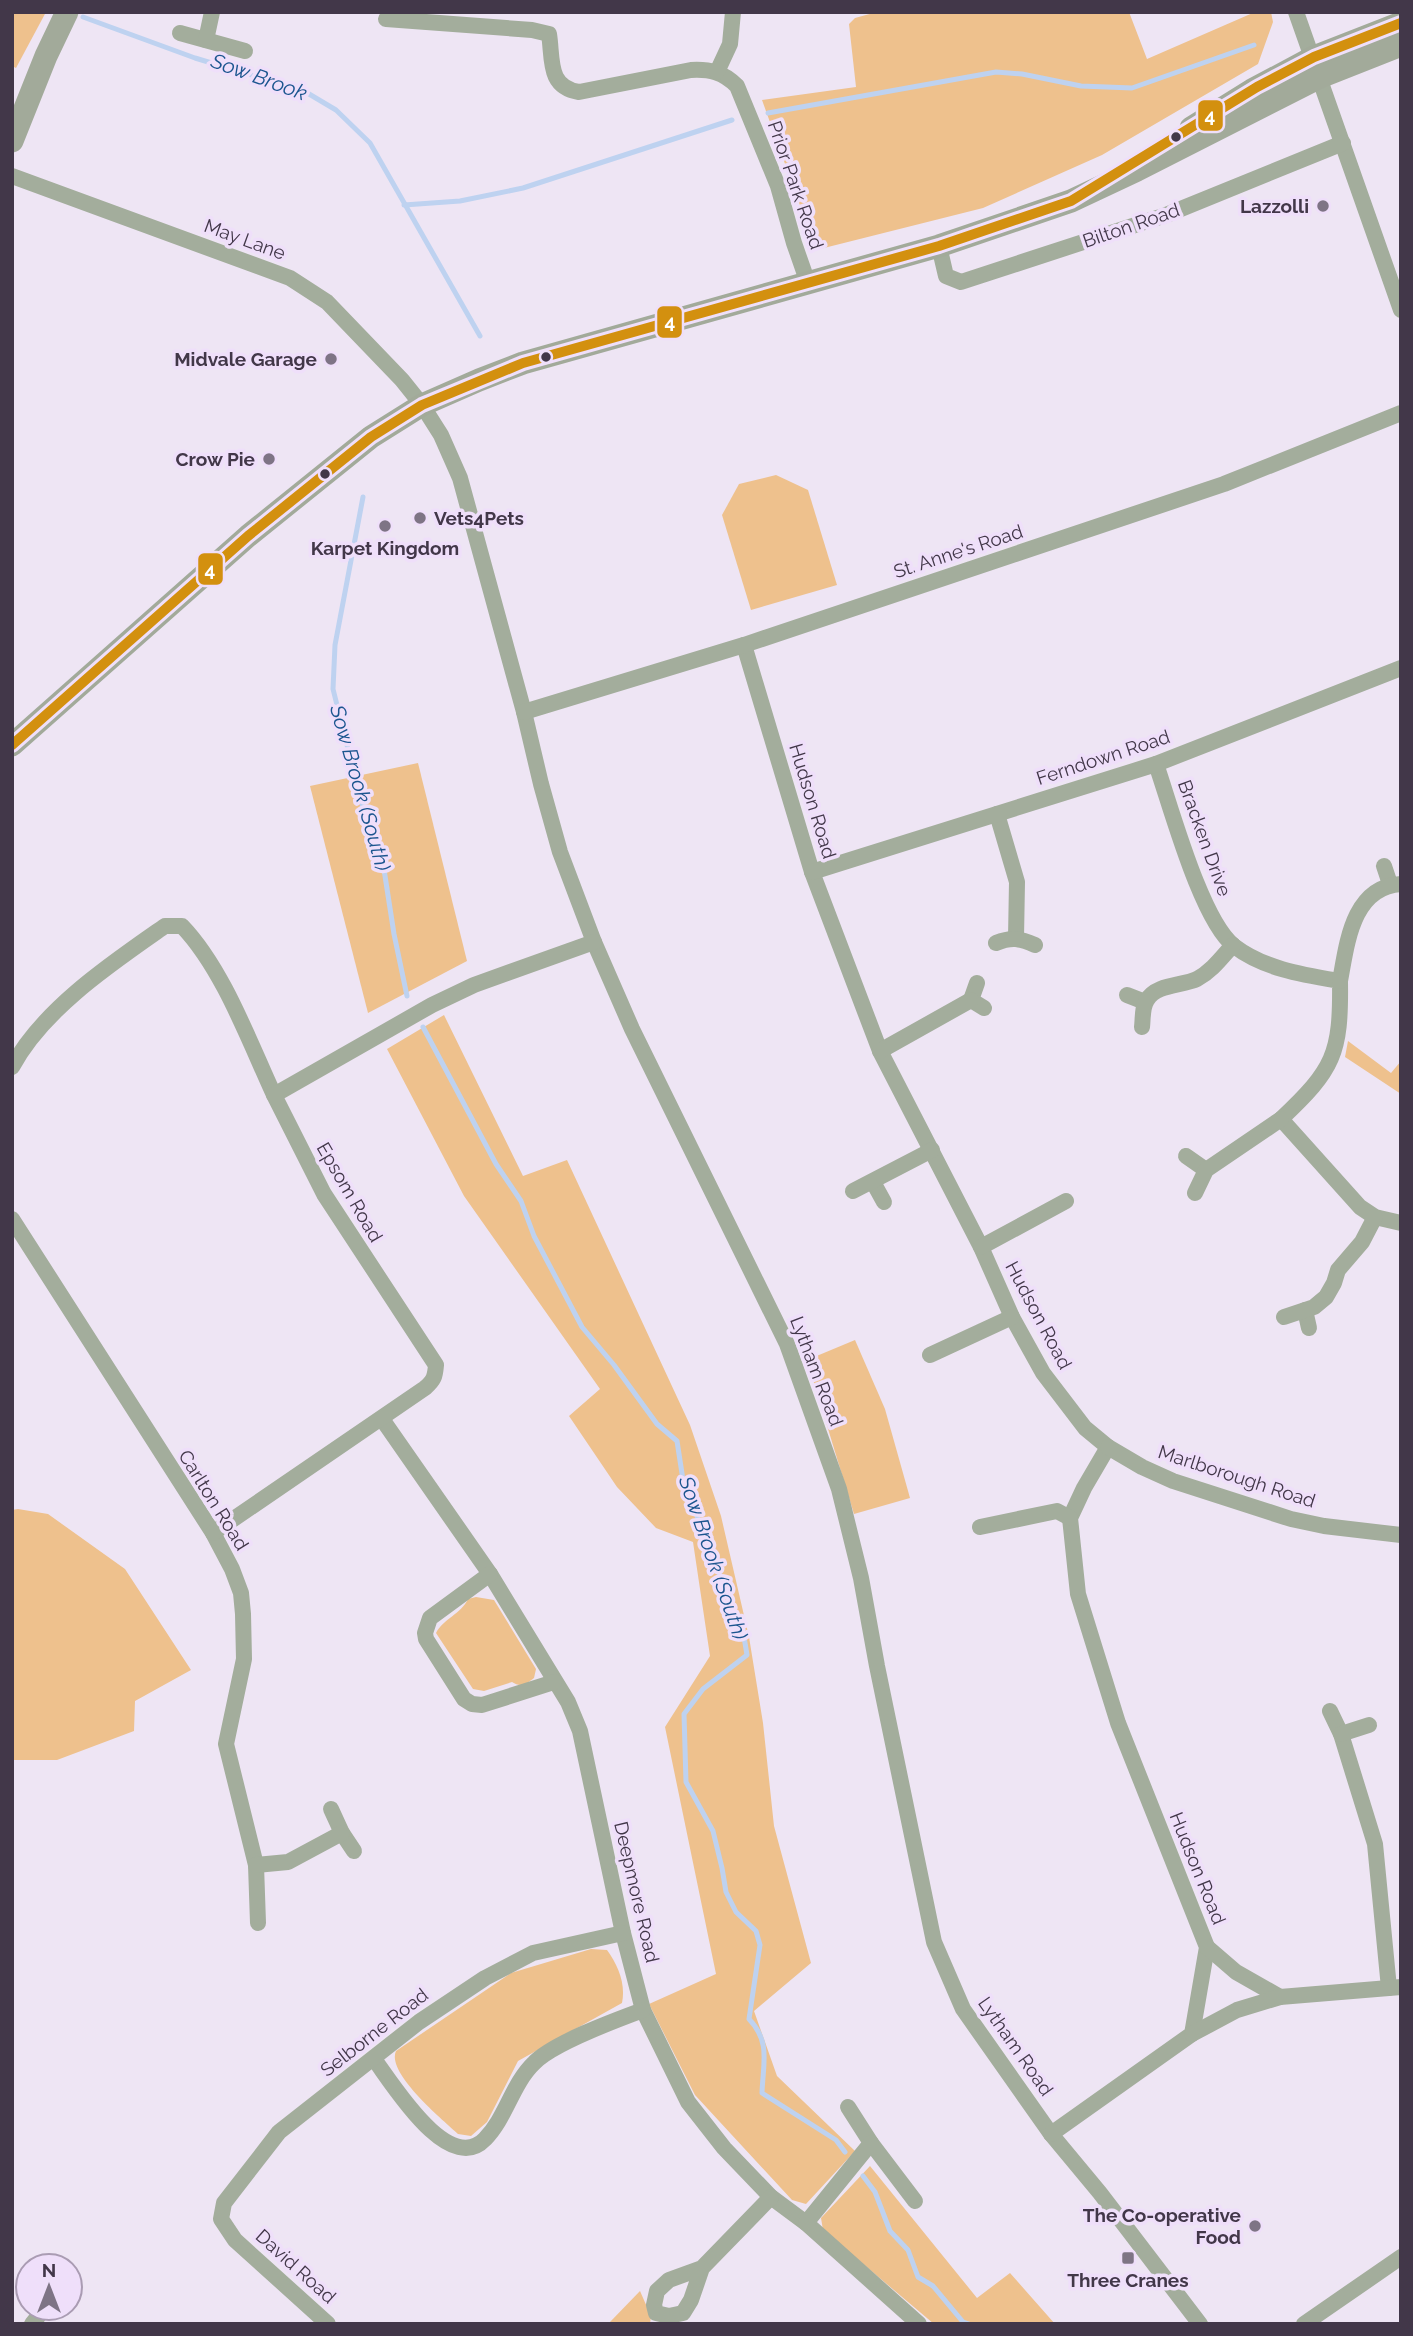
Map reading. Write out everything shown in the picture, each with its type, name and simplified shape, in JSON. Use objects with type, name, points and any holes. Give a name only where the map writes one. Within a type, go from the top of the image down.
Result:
[{"type":"main road","points":[[12,141],[67,12]]},
{"type":"main road","points":[[1317,67],[1401,23]]},
{"type":"main road","points":[[12,745],[248,536],[371,437],[422,405],[523,363],[939,246],[1071,201],[1252,90],[1317,67],[1401,46]]},
{"type":"street","points":[[206,40],[212,12]]},
{"type":"street","points":[[386,19],[532,30],[549,34],[550,65],[561,86],[579,92],[691,70],[708,69],[717,72],[730,44],[733,12]]},
{"type":"street","points":[[1296,12],[1397,291],[1401,310]]},
{"type":"street","points":[[180,33],[245,51]]},
{"type":"street","name":"Prior Park Road","points":[[717,72],[737,86],[778,186],[808,283]]},
{"type":"street","name":"Bilton Road","points":[[939,246],[946,276],[961,282],[1166,215],[1343,143]]},
{"type":"street","name":"May Lane","points":[[12,176],[290,278],[327,302],[402,380],[422,405]]},
{"type":"street","name":"Lytham Road","points":[[422,405],[440,435],[460,478],[560,852],[594,942],[632,1029],[787,1344],[839,1489],[861,1578],[934,1942],[963,2009],[1051,2134],[1100,2193],[1200,2324]]},
{"type":"street","name":"St. Anne's Road","points":[[524,712],[744,645],[1224,484],[1401,413]]},
{"type":"street","name":"Hudson Road","points":[[744,645],[812,872],[880,1051],[981,1247],[1012,1317],[1043,1373],[1085,1428],[1108,1447]]},
{"type":"street","name":"Ferndown Road","points":[[812,872],[1156,764],[1401,668]]},
{"type":"street","name":"Bracken Drive","points":[[1156,764],[1201,894],[1226,938],[1247,954],[1294,973],[1340,981]]},
{"type":"street","points":[[997,814],[1017,882],[1016,938]]},
{"type":"street","points":[[1195,1193],[1206,1170],[1281,1119],[1323,1076],[1331,1061],[1340,1027],[1340,981],[1349,934],[1356,915],[1366,901],[1395,884],[1384,866]]},
{"type":"street","points":[[12,1067],[34,1035],[64,1003],[165,926],[182,926],[194,938],[227,994],[274,1095],[432,1005],[474,985],[594,942]]},
{"type":"street","points":[[996,943],[1016,938],[1035,945]]},
{"type":"street","points":[[1142,1027],[1145,1002],[1150,996],[1169,985],[1195,980],[1211,970],[1233,945]]},
{"type":"street","points":[[880,1051],[978,1004],[977,983]]},
{"type":"street","points":[[1127,995],[1145,1002]]},
{"type":"street","name":"Epsom Road","points":[[213,1533],[382,1419],[434,1380],[436,1365],[324,1194],[274,1095]]},
{"type":"street","points":[[1281,1119],[1360,1207],[1375,1217],[1401,1223]]},
{"type":"street","points":[[853,1191],[932,1150]]},
{"type":"street","points":[[1186,1156],[1206,1170]]},
{"type":"street","points":[[873,1182],[884,1202]]},
{"type":"street","points":[[981,1247],[1066,1201]]},
{"type":"street","points":[[1284,1317],[1314,1307],[1326,1297],[1338,1270],[1362,1242],[1375,1217]]},
{"type":"street","name":"Carlton Road","points":[[12,1219],[213,1533],[241,1593],[246,1644],[226,1744],[256,1865],[258,1923]]},
{"type":"street","points":[[1305,1310],[1309,1328]]},
{"type":"street","points":[[930,1355],[1012,1317]]},
{"type":"street","name":"Deepmore Road","points":[[382,1419],[490,1574],[568,1702],[580,1731],[623,1933],[643,2010],[688,2102],[724,2148],[771,2197],[806,2223],[919,2324]]},
{"type":"street","points":[[980,1527],[1057,1511],[1070,1518],[1108,1447]]},
{"type":"street","name":"Marlborough Road","points":[[1108,1447],[1173,1481],[1291,1519],[1324,1526],[1401,1535]]},
{"type":"street","name":"Hudson Road","points":[[1070,1518],[1078,1594],[1118,1723],[1207,1947],[1192,2034]]},
{"type":"street","points":[[490,1574],[430,1618],[426,1639],[468,1702],[481,1704],[554,1682]]},
{"type":"street","points":[[1051,2134],[1192,2034],[1237,2010],[1280,1997],[1395,1987],[1375,1844],[1341,1734],[1330,1711]]},
{"type":"street","points":[[1341,1734],[1369,1725]]},
{"type":"street","points":[[331,1809],[354,1851]]},
{"type":"street","points":[[256,1865],[288,1862],[342,1833]]},
{"type":"street","name":"Selborne Road","points":[[235,2240],[221,2219],[223,2203],[279,2132],[419,2022],[485,1978],[533,1954],[623,1933]]},
{"type":"street","points":[[1207,1947],[1236,1972],[1280,1997]]},
{"type":"street","points":[[374,2059],[420,2120],[447,2144],[470,2148],[485,2139],[525,2073],[536,2060],[612,2022],[643,2010]]},
{"type":"street","points":[[848,2107],[871,2143],[915,2201]]},
{"type":"street","points":[[806,2223],[871,2143]]},
{"type":"street","points":[[702,2268],[771,2197]]},
{"type":"street","name":"David Road","points":[[235,2240],[328,2324]]},
{"type":"street","points":[[1304,2324],[1401,2257]]},
{"type":"shaded area","points":[[12,12],[46,12],[16,68],[12,66]]},
{"type":"shaded area","points":[[877,12],[1129,12],[1147,59],[1255,12],[1271,12],[1273,22],[1258,64],[1102,155],[983,208],[816,250],[762,100],[856,87],[849,24],[855,18]]},
{"type":"shaded area","points":[[776,475],[808,490],[837,585],[751,610],[722,515],[739,484]]},
{"type":"shaded area","points":[[418,763],[467,961],[368,1013],[310,786]]},
{"type":"shaded area","points":[[444,1015],[523,1176],[567,1160],[690,1425],[721,1516],[749,1637],[763,1723],[774,1826],[811,1963],[754,2011],[777,2076],[855,2151],[806,2204],[792,2200],[695,2095],[649,2004],[716,1974],[665,1727],[710,1656],[693,1542],[656,1528],[617,1487],[569,1416],[600,1389],[464,1196],[387,1049]]},
{"type":"shaded area","points":[[1348,1041],[1391,1073],[1401,1061],[1401,1094],[1345,1057]]},
{"type":"shaded area","points":[[855,1340],[885,1409],[910,1498],[854,1514],[807,1360]]},
{"type":"shaded area","points":[[12,1510],[48,1514],[125,1569],[191,1670],[135,1701],[134,1731],[57,1760],[12,1760]]},
{"type":"shaded area","points":[[476,1597],[494,1600],[536,1669],[534,1678],[528,1682],[521,1685],[512,1682],[484,1691],[473,1689],[436,1633],[468,1599]]},
{"type":"shaded area","points":[[591,1949],[607,1950],[615,1962],[622,1982],[622,2003],[518,2061],[487,2122],[471,2136],[458,2134],[407,2083],[395,2060],[396,2051],[511,1973]]},
{"type":"shaded area","points":[[870,2166],[977,2298],[1010,2273],[1055,2324],[934,2324],[823,2230],[821,2218]]},
{"type":"shaded area","points":[[640,2291],[651,2316],[650,2324],[610,2322]]},
{"type":"waterway","name":"Sow Brook","points":[[83,17],[195,58],[304,91],[336,110],[370,143],[480,336]]},
{"type":"waterway","points":[[768,113],[996,72],[1022,74],[1081,86],[1132,88],[1254,45]]},
{"type":"waterway","points":[[404,205],[460,201],[523,188],[732,120]]},
{"type":"waterway","name":"Sow Brook (South)","points":[[363,497],[335,645],[333,689],[361,801],[383,863],[407,996]]},
{"type":"waterway","name":"Sow Brook (South)","points":[[423,1027],[496,1164],[521,1201],[534,1236],[582,1327],[657,1424],[677,1441],[683,1480],[744,1637],[747,1655],[703,1689],[684,1714],[686,1782],[713,1831],[726,1892],[736,1912],[756,1931],[760,1945],[749,2019],[763,2045],[762,2093],[836,2140],[845,2152]]},
{"type":"waterway","name":"Sow Brook (South)","points":[[863,2176],[875,2192],[890,2231],[908,2250],[918,2277],[933,2286],[963,2322],[969,2324]]},
{"type":"transit line","name":"4","points":[[12,745],[248,536],[371,437],[422,405],[523,363],[939,246],[1071,201],[1257,87],[1314,57],[1401,23]]},
{"type":"place","name":"Lazzolli","points":[[1323,206]]},
{"type":"place","name":"Midvale Garage","points":[[331,359]]},
{"type":"place","name":"Crow Pie","points":[[269,459]]},
{"type":"place","name":"Vets4Pets","points":[[420,518]]},
{"type":"place","name":"Karpet Kingdom","points":[[385,526]]},
{"type":"place","name":"The Co-operative Food","points":[[1255,2226]]},
{"type":"place","name":"Three Cranes","points":[[1128,2258]]}]
